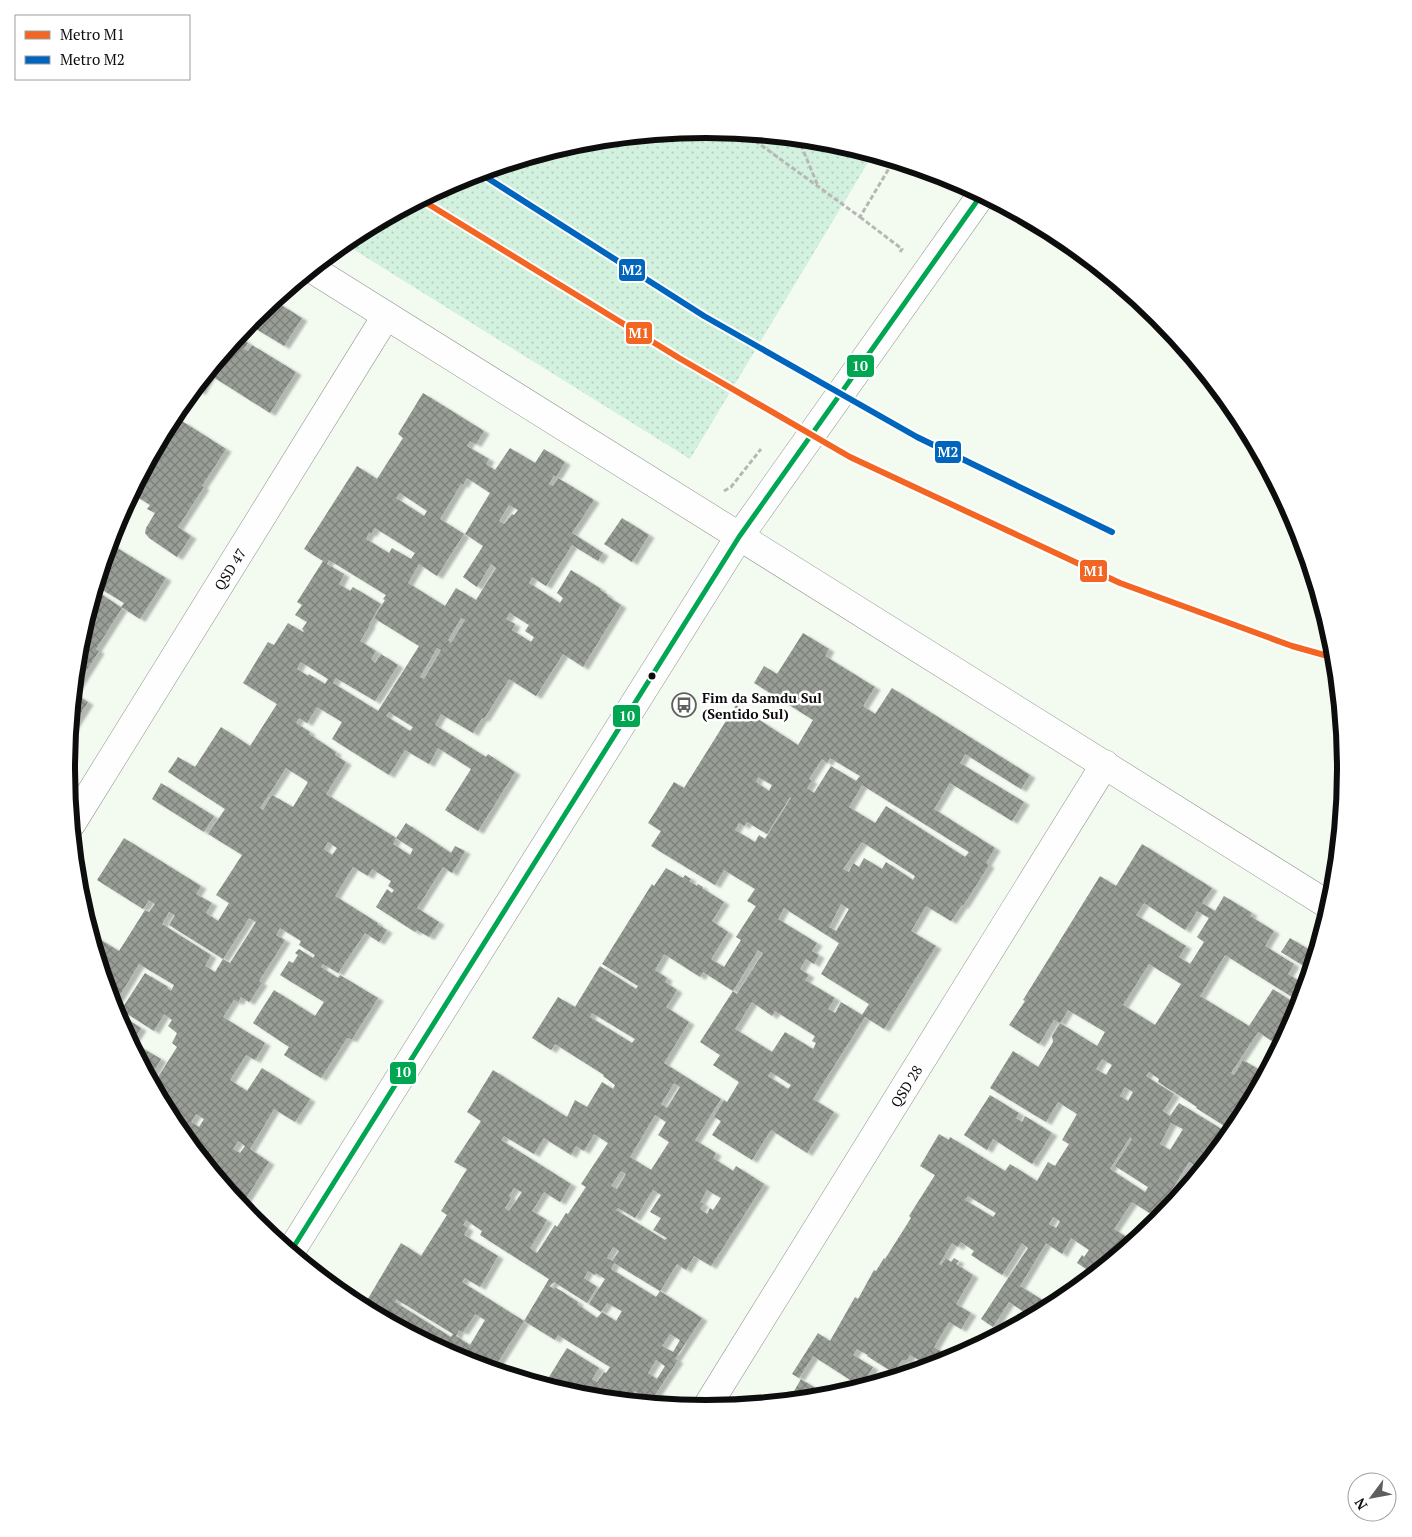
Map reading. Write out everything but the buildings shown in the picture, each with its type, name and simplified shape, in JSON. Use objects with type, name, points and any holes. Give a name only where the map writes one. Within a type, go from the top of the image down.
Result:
[{"type":"street","points":[[294,1246],[739,537],[978,200]]},
{"type":"street","points":[[318,272],[1323,901]]},
{"type":"street","name":"QSD 47","points":[[77,816],[386,316]]},
{"type":"street","name":"QSD 28","points":[[711,1400],[1105,764]]},
{"type":"path","points":[[754,140],[902,249],[897,257]]},
{"type":"path","points":[[801,145],[819,187]]},
{"type":"path","points":[[860,217],[891,166]]},
{"type":"path","points":[[719,494],[731,486],[766,443]]},
{"type":"green space","points":[[665,139],[747,139],[788,143],[870,159],[690,459],[350,247],[391,222],[427,203],[503,171],[543,159],[624,143]]},
{"type":"metro line","name":"M2","points":[[487,177],[704,316],[917,437],[1112,532]]},
{"type":"metro line","name":"M1","points":[[427,203],[679,358],[850,457],[1120,583],[1292,646],[1327,656]]},
{"type":"transit line","name":"10","points":[[294,1246],[739,537],[978,200]]},
{"type":"place","name":"Fim da Samdu Sul (Sentido Sul)","points":[[684,705]]}]
